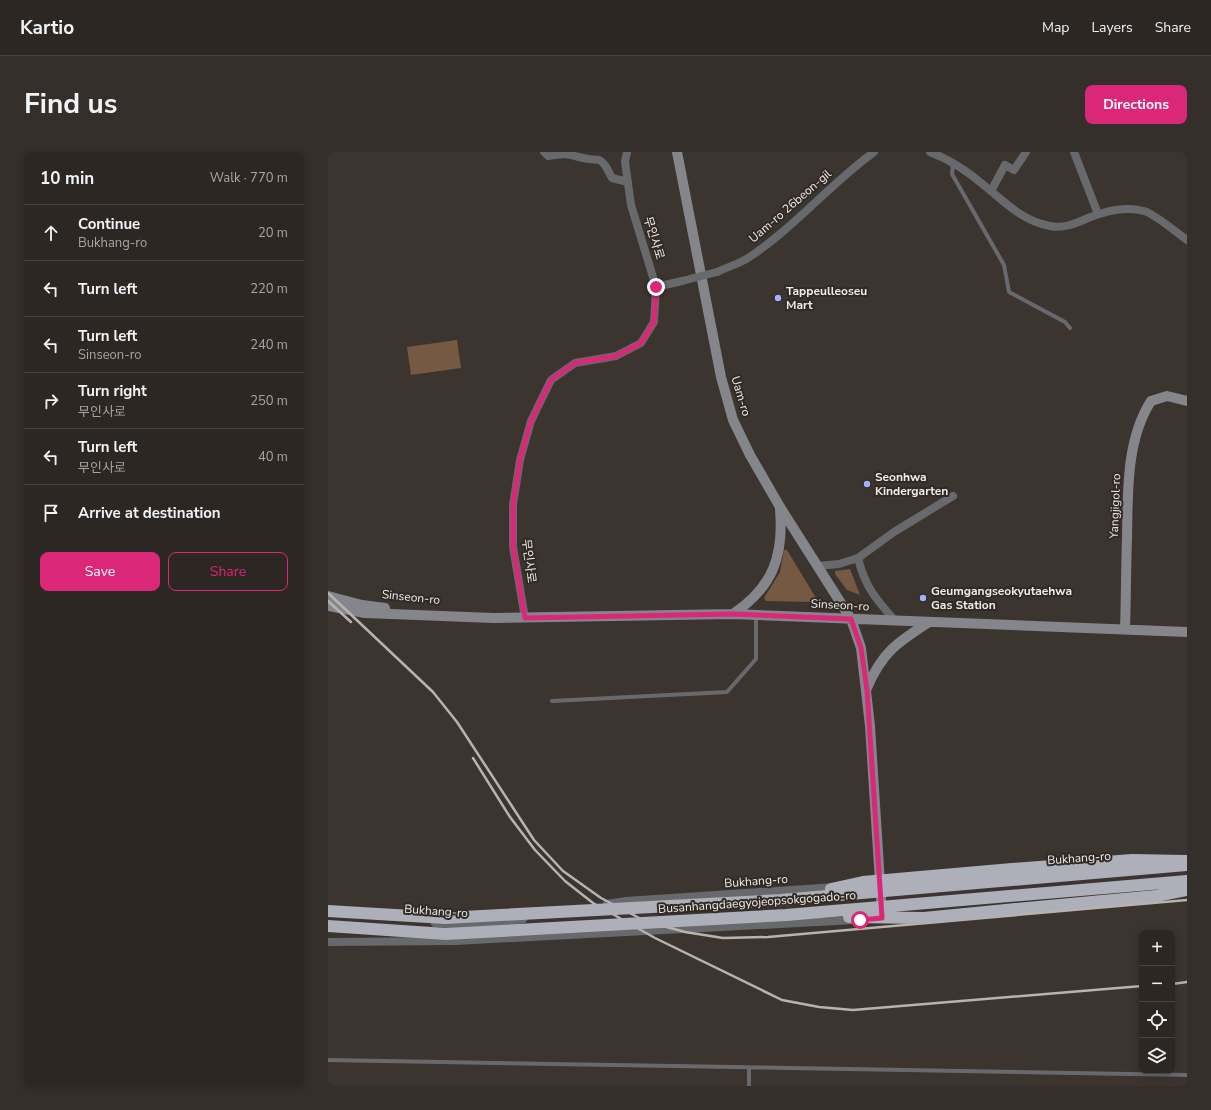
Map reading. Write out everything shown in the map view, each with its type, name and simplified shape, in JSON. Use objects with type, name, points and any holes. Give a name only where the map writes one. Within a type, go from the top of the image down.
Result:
[{"type":"highway","points":[[781,900],[863,882],[1132,860],[1187,861]]},
{"type":"highway","name":"Busanhangdaegyojeopsokgogado-ro","points":[[328,911],[445,918],[781,900],[1187,865]]},
{"type":"highway","name":"Busanhangdaegyojeopsokgogado-ro","points":[[328,926],[446,934],[786,915],[1187,881]]},
{"type":"highway","points":[[786,915],[924,918],[1156,896],[1187,889]]},
{"type":"main road","name":"Uam-ro","points":[[677,152],[721,377],[730,408],[750,454],[780,507],[851,619],[861,648],[867,690],[882,918]]},
{"type":"main road","name":"Yangjigol-ro","points":[[1125,629],[1128,478],[1136,440],[1144,413],[1151,401],[1167,396],[1187,401]]},
{"type":"main road","points":[[733,614],[748,604],[762,590],[770,578],[779,552],[781,529],[780,507]]},
{"type":"main road","name":"Sinseon-ro","points":[[328,604],[362,605],[492,618],[733,614],[1187,632]]},
{"type":"main road","points":[[867,690],[874,672],[887,652],[901,640],[929,622]]},
{"type":"street","points":[[544,152],[548,156],[569,153],[589,159],[598,159],[602,162],[612,178],[628,182]]},
{"type":"street","name":"무인사로","points":[[525,618],[513,547],[513,505],[520,460],[531,421],[551,380],[575,363],[616,356],[641,343],[654,322],[656,287],[631,205],[625,162],[627,152]]},
{"type":"street","name":"Uam-ro 26beon-gil","points":[[656,287],[717,272],[747,259],[783,230],[852,168],[874,152]]},
{"type":"street","points":[[930,152],[954,163],[1018,214],[1031,221],[1052,227],[1072,225],[1098,214],[1129,208],[1146,212],[1187,240]]},
{"type":"street","points":[[1074,152],[1098,214]]},
{"type":"street","points":[[991,191],[1005,165],[1014,170],[1026,153]]},
{"type":"street","points":[[818,566],[839,564],[858,558],[894,532],[953,496]]},
{"type":"street","points":[[858,558],[861,572],[870,591],[895,620]]},
{"type":"street","name":"Bukhang-ro","points":[[328,915],[477,926],[626,901],[1187,861]]},
{"type":"street","points":[[328,942],[455,941],[882,918],[1187,889]]},
{"type":"lane","points":[[954,163],[952,174],[1004,265],[1009,292],[1065,322],[1070,328]]},
{"type":"lane","points":[[552,701],[727,692],[756,659],[756,615]]},
{"type":"lane","points":[[328,1060],[1187,1075]]},
{"type":"lane","points":[[749,1068],[749,1086]]},
{"type":"shaded area","points":[[457,340],[461,368],[411,375],[407,347]]},
{"type":"shaded area","points":[[784,550],[787,550],[816,598],[813,602],[766,601],[764,598],[780,572]]},
{"type":"shaded area","points":[[850,569],[860,595],[847,590],[835,574],[835,571]]},
{"type":"railway","points":[[328,593],[433,692],[457,722],[534,840],[563,871],[601,898],[645,921],[685,932],[723,938],[768,937],[1187,900]]},
{"type":"railway","points":[[328,601],[351,622]]},
{"type":"railway","points":[[473,758],[510,817],[535,850],[565,881],[593,903],[655,938],[782,1000],[819,1007],[853,1010],[1139,986]]},
{"type":"railway","points":[[1175,984],[1187,982]]},
{"type":"place","name":"Tappeulleoseu Mart","points":[[778,298]]},
{"type":"place","name":"Seonhwa Kindergarten","points":[[867,484]]},
{"type":"place","name":"Geumgangseokyutaehwa Gas Station","points":[[923,598]]},
{"type":"route","points":[[656,287],[654,322],[641,343],[616,356],[575,363],[551,380],[531,421],[520,460],[513,505],[513,547],[525,618],[733,614],[851,619],[861,648],[867,690],[882,918],[860,920]]}]
